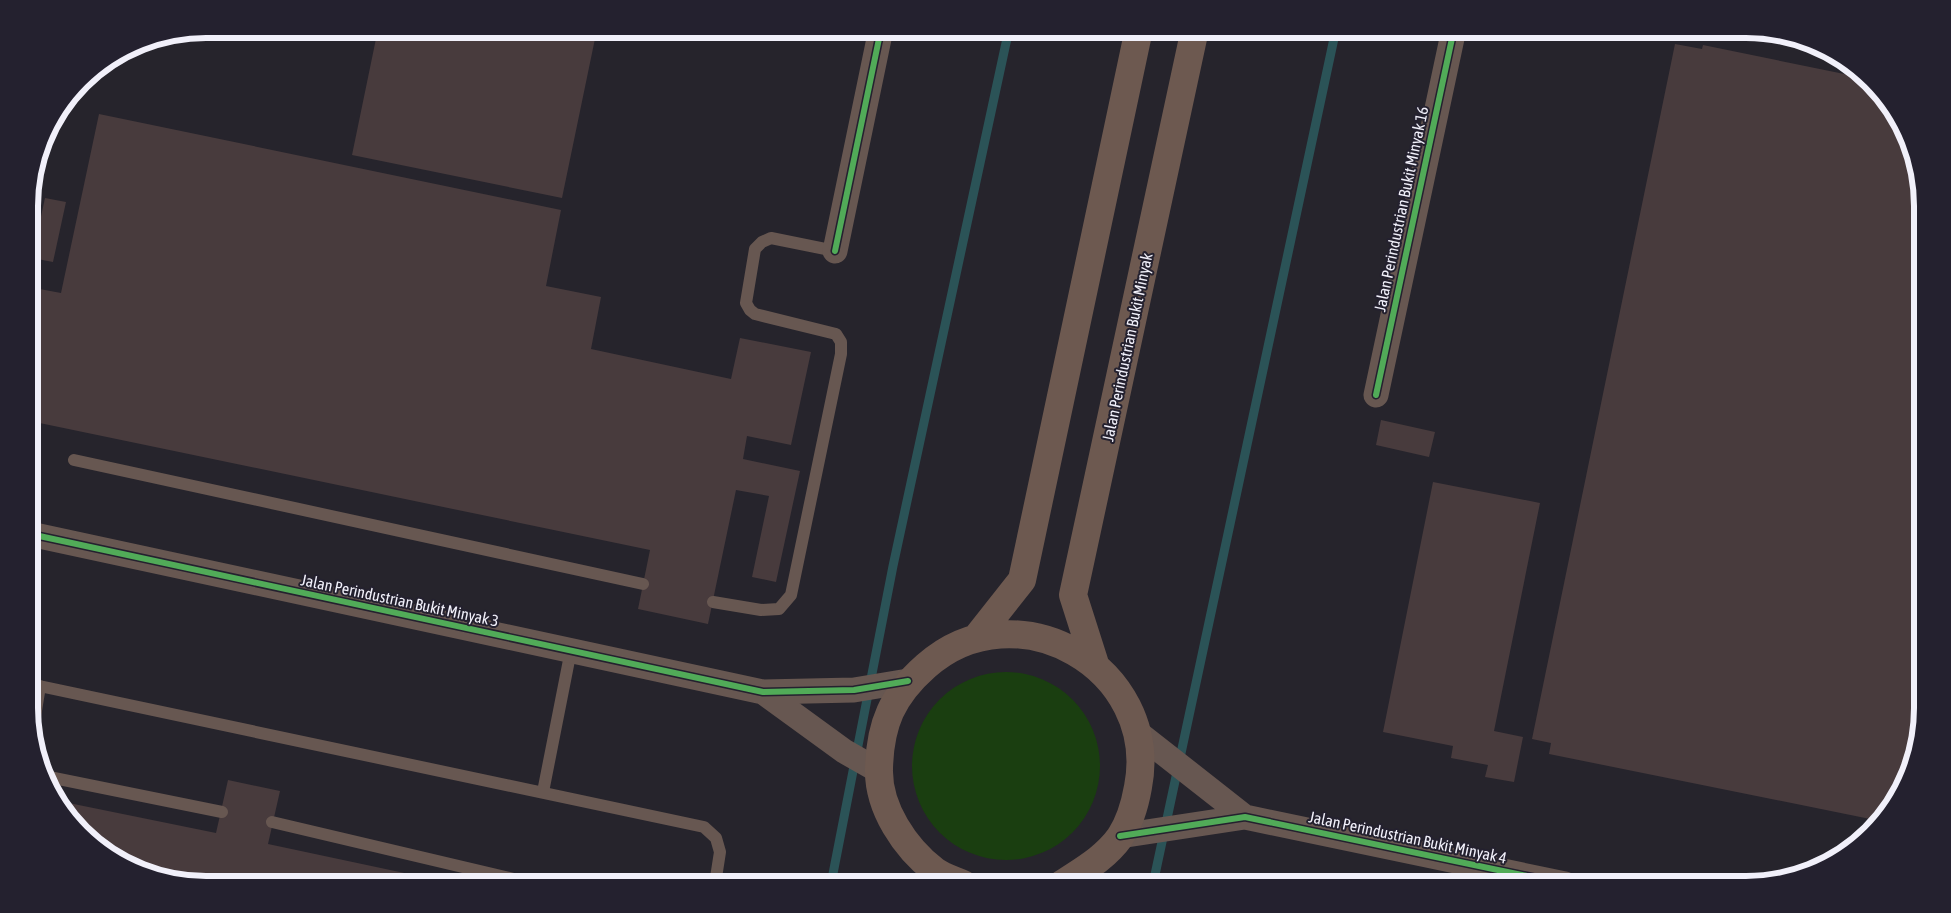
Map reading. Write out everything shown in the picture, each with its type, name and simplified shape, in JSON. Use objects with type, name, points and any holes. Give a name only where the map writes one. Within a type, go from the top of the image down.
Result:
[{"type":"main road","points":[[977,637],[1022,580],[1137,38]]},
{"type":"main road","name":"Jalan Perindustrian Bukit Minyak","points":[[1095,664],[1073,595],[1194,38]]},
{"type":"main road","points":[[934,876],[904,842],[884,803],[872,767],[891,708],[908,681],[939,654],[977,637],[1018,634],[1059,643],[1095,664],[1122,695],[1138,733],[1142,770],[1134,807],[1120,836],[1099,860],[1075,875]]},
{"type":"street","points":[[835,251],[879,38]]},
{"type":"street","name":"Jalan Perindustrian Bukit Minyak 16","points":[[1376,394],[1452,38]]},
{"type":"street","name":"Jalan Perindustrian Bukit Minyak 3","points":[[38,536],[764,692]]},
{"type":"street","points":[[764,692],[854,690],[908,681]]},
{"type":"street","points":[[764,692],[844,751],[872,767]]},
{"type":"street","points":[[1138,733],[1245,817]]},
{"type":"street","points":[[1120,836],[1245,817]]},
{"type":"street","name":"Jalan Perindustrian Bukit Minyak 4","points":[[1245,817],[1523,875]]},
{"type":"lane","points":[[713,602],[762,610],[779,609],[791,595],[841,354],[841,342],[836,334],[755,314],[750,310],[746,303],[755,249],[762,242],[771,238],[835,251]]},
{"type":"lane","points":[[74,460],[643,584]]},
{"type":"lane","points":[[543,792],[571,650]]},
{"type":"lane","points":[[38,686],[704,827],[716,838],[720,852],[716,876]]},
{"type":"lane","points":[[53,778],[222,812]]},
{"type":"lane","points":[[272,822],[500,876]]},
{"type":"green space","points":[[1006,672],[1042,679],[1058,688],[1072,700],[1084,714],[1093,730],[1100,766],[1093,802],[1084,818],[1072,832],[1058,844],[1042,853],[1006,860],[970,853],[954,844],[940,832],[928,818],[919,802],[912,766],[919,730],[928,714],[940,700],[954,688],[970,679]]},
{"type":"building","points":[[376,38],[595,38],[562,198],[352,155]]},
{"type":"building","points":[[1675,44],[1702,49],[1703,45],[1852,76],[1879,103],[1901,141],[1908,162],[1914,205],[1914,708],[1910,741],[1901,772],[1891,792],[1870,819],[1549,754],[1551,743],[1532,739]]},
{"type":"building","points":[[99,114],[561,210],[546,286],[601,297],[591,349],[731,379],[740,338],[811,352],[791,445],[747,436],[743,459],[800,471],[776,582],[752,577],[769,496],[736,490],[708,624],[638,609],[650,550],[38,423],[38,289],[61,293]]},
{"type":"building","points":[[45,198],[66,202],[53,262],[38,259],[38,230]]},
{"type":"building","points":[[1381,420],[1435,432],[1429,457],[1376,445]]},
{"type":"building","points":[[1433,482],[1540,503],[1494,731],[1523,737],[1514,782],[1485,777],[1488,765],[1451,758],[1453,746],[1383,732]]},
{"type":"building","points":[[228,780],[280,791],[268,844],[418,876],[205,876],[172,872],[151,867],[121,853],[103,841],[67,803],[216,833]]},
{"type":"waterway","points":[[833,876],[893,566],[1007,38]]},
{"type":"waterway","points":[[1155,875],[1334,38]]},
{"type":"cycle path","points":[[835,251],[879,38]]},
{"type":"cycle path","points":[[1376,395],[1452,38]]},
{"type":"cycle path","points":[[38,536],[763,692],[854,690],[908,681]]},
{"type":"cycle path","points":[[1120,836],[1245,817],[1523,875]]}]
